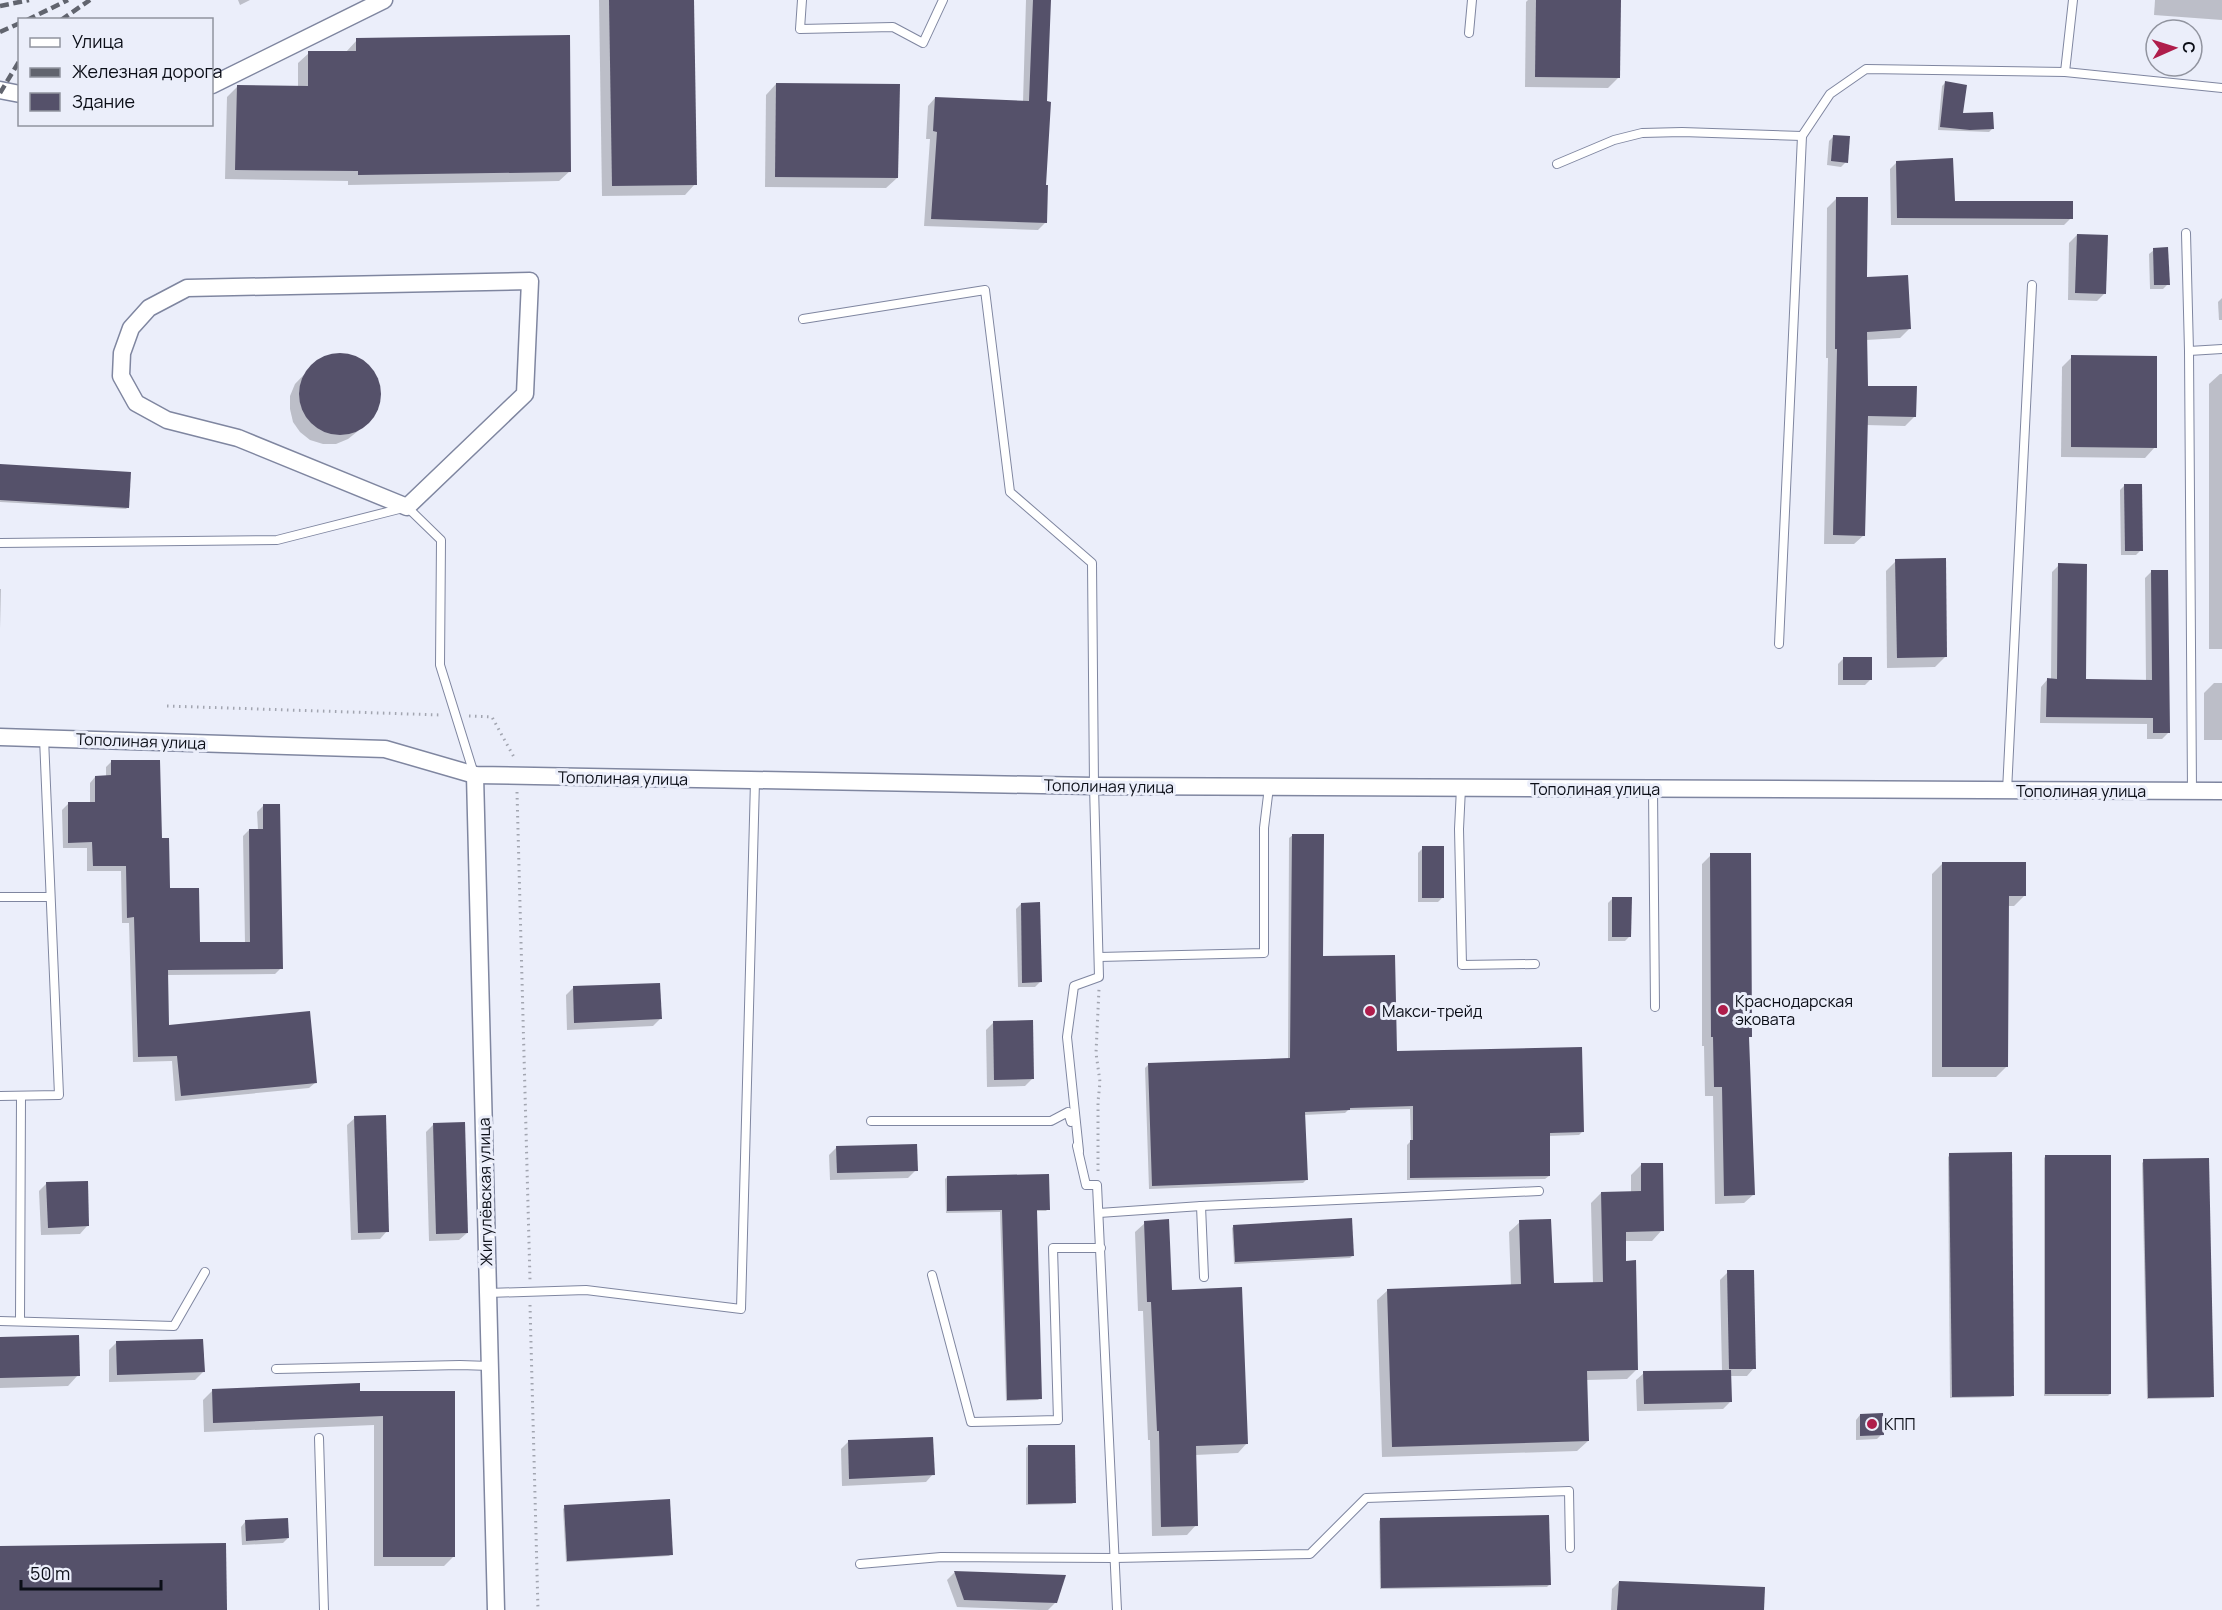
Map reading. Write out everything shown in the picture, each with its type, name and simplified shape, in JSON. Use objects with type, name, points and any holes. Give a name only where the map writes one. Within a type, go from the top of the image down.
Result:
[{"type":"street","points":[[213,86],[384,0]]},
{"type":"street","points":[[0,90],[18,94]]},
{"type":"street","points":[[530,281],[525,394],[407,507],[238,438],[167,420],[136,403],[121,376],[122,353],[131,328],[149,308],[187,288],[530,281]]},
{"type":"street","name":"Тополиная улица","points":[[0,736],[385,749],[475,775],[1094,786],[2222,791]]},
{"type":"street","name":"Жигулёвская улица","points":[[475,775],[496,1610]]},
{"type":"lane","points":[[802,0],[800,29],[892,27],[923,43],[943,0]]},
{"type":"lane","points":[[1469,33],[1472,0]]},
{"type":"lane","points":[[2065,72],[2073,0]]},
{"type":"lane","points":[[1779,644],[1802,136],[1830,94],[1866,69],[2065,72],[2222,88]]},
{"type":"lane","points":[[1557,164],[1614,140],[1642,133],[1802,136]]},
{"type":"lane","points":[[2186,233],[2192,791]]},
{"type":"lane","points":[[2007,790],[2032,285]]},
{"type":"lane","points":[[803,319],[986,290],[1010,492],[1092,563],[1099,977],[1074,986],[1067,1037],[1079,1151]]},
{"type":"lane","points":[[2189,351],[2222,349]]},
{"type":"lane","points":[[0,543],[278,540],[407,507],[441,540],[440,664],[475,775]]},
{"type":"lane","points":[[0,1096],[59,1095],[44,738]]},
{"type":"lane","points":[[488,1293],[586,1290],[741,1309],[755,781]]},
{"type":"lane","points":[[1099,957],[1264,953],[1264,828],[1269,787]]},
{"type":"lane","points":[[1461,788],[1459,829],[1462,965],[1535,964]]},
{"type":"lane","points":[[1653,789],[1655,1008]]},
{"type":"lane","points":[[0,897],[50,897]]},
{"type":"lane","points":[[20,1322],[21,1096]]},
{"type":"lane","points":[[871,1121],[1052,1121],[1068,1112],[1086,1185],[1097,1185],[1117,1610]]},
{"type":"lane","points":[[1099,1213],[1201,1206],[1539,1191]]},
{"type":"lane","points":[[1201,1206],[1204,1277]]},
{"type":"lane","points":[[932,1275],[971,1422],[1058,1420],[1053,1248],[1101,1248]]},
{"type":"lane","points":[[0,1321],[174,1326],[205,1272]]},
{"type":"lane","points":[[276,1369],[490,1366]]},
{"type":"lane","points":[[319,1438],[324,1610]]},
{"type":"lane","points":[[860,1564],[941,1557],[1115,1558],[1310,1554],[1366,1498],[1569,1491],[1570,1548]]},
{"type":"path","points":[[1097,1185],[1100,1082],[1096,1053],[1099,977]]},
{"type":"building","points":[[609,0],[694,0],[697,185],[612,186]]},
{"type":"building","points":[[1033,0],[1051,0],[1047,101],[1051,102],[1046,185],[1048,185],[1047,223],[931,219],[937,132],[933,131],[935,97],[1029,101]]},
{"type":"building","points":[[1536,0],[1621,0],[1620,78],[1535,77]]},
{"type":"building","points":[[570,35],[571,172],[358,175],[358,171],[235,170],[237,85],[308,86],[308,51],[356,51],[356,38]]},
{"type":"building","points":[[1945,81],[1967,85],[1963,113],[1993,112],[1994,129],[1970,130],[1940,127]]},
{"type":"building","points":[[776,83],[900,84],[898,178],[775,177]]},
{"type":"building","points":[[1833,135],[1850,136],[1848,163],[1831,161]]},
{"type":"building","points":[[1953,158],[1955,201],[2073,201],[2073,219],[1897,218],[1896,161]]},
{"type":"building","points":[[1836,197],[1868,197],[1867,277],[1908,275],[1911,329],[1867,332],[1868,386],[1917,386],[1916,417],[1868,416],[1865,536],[1833,535],[1837,349],[1835,349]]},
{"type":"building","points":[[2077,234],[2108,235],[2106,294],[2075,293]]},
{"type":"building","points":[[2168,247],[2170,285],[2154,285],[2153,248]]},
{"type":"building","points":[[340,353],[356,356],[369,365],[378,378],[381,394],[378,410],[369,423],[356,432],[340,435],[324,432],[311,423],[302,410],[299,394],[302,378],[311,365],[324,356]]},
{"type":"building","points":[[2071,355],[2157,356],[2157,448],[2071,447]]},
{"type":"building","points":[[0,464],[131,472],[129,508],[0,500]]},
{"type":"building","points":[[2124,484],[2142,484],[2143,551],[2125,551]]},
{"type":"building","points":[[1946,558],[1947,657],[1897,658],[1895,559]]},
{"type":"building","points":[[2058,563],[2087,564],[2086,679],[2152,680],[2151,570],[2168,570],[2170,733],[2153,733],[2153,718],[2046,717],[2047,678],[2057,679]]},
{"type":"building","points":[[1843,657],[1872,657],[1872,680],[1843,680]]},
{"type":"building","points":[[111,760],[160,760],[162,838],[169,838],[170,888],[199,888],[200,942],[250,942],[249,829],[263,829],[263,804],[280,804],[283,969],[168,970],[169,1025],[310,1011],[317,1083],[181,1096],[177,1056],[138,1057],[134,917],[127,918],[126,866],[93,866],[92,842],[68,843],[68,802],[95,802],[95,776],[111,775]]},
{"type":"building","points":[[1292,834],[1324,834],[1323,956],[1395,955],[1397,1051],[1582,1047],[1584,1132],[1550,1133],[1550,1176],[1410,1178],[1413,1106],[1305,1112],[1308,1180],[1152,1186],[1148,1063],[1290,1058]]},
{"type":"building","points":[[1422,846],[1444,846],[1444,898],[1422,898]]},
{"type":"building","points":[[1710,853],[1751,853],[1752,1037],[1749,1037],[1755,1195],[1724,1196],[1722,1087],[1714,1087],[1713,1037],[1711,1037]]},
{"type":"building","points":[[1942,862],[2026,862],[2026,896],[2009,896],[2008,1067],[1942,1067]]},
{"type":"building","points":[[1612,897],[1632,897],[1631,937],[1612,937]]},
{"type":"building","points":[[1040,902],[1042,982],[1022,983],[1021,903]]},
{"type":"building","points":[[660,983],[662,1019],[574,1023],[573,986]]},
{"type":"building","points":[[1033,1020],[1034,1079],[994,1080],[993,1021]]},
{"type":"building","points":[[386,1115],[389,1232],[358,1233],[354,1116]]},
{"type":"building","points":[[465,1122],[468,1233],[436,1234],[433,1123]]},
{"type":"building","points":[[917,1144],[918,1171],[837,1173],[836,1146]]},
{"type":"building","points":[[2012,1152],[2014,1396],[1952,1397],[1949,1153]]},
{"type":"building","points":[[2045,1155],[2111,1155],[2111,1394],[2045,1394]]},
{"type":"building","points":[[2209,1158],[2214,1397],[2148,1398],[2143,1159]]},
{"type":"building","points":[[1641,1163],[1663,1163],[1664,1231],[1626,1232],[1626,1261],[1636,1260],[1638,1370],[1587,1371],[1589,1441],[1392,1447],[1387,1289],[1521,1284],[1519,1220],[1551,1219],[1554,1283],[1603,1282],[1601,1192],[1641,1191]]},
{"type":"building","points":[[1049,1174],[1050,1210],[1037,1210],[1042,1399],[1007,1400],[1002,1210],[947,1211],[947,1176]]},
{"type":"building","points":[[88,1181],[89,1226],[48,1228],[46,1182]]},
{"type":"building","points":[[1352,1218],[1354,1256],[1235,1262],[1233,1225]]},
{"type":"building","points":[[1169,1219],[1172,1290],[1242,1287],[1248,1444],[1196,1446],[1198,1526],[1161,1527],[1159,1431],[1157,1431],[1151,1302],[1147,1302],[1144,1221]]},
{"type":"building","points":[[1727,1270],[1754,1270],[1756,1369],[1729,1369]]},
{"type":"building","points":[[79,1335],[80,1376],[0,1378],[0,1337]]},
{"type":"building","points":[[203,1339],[205,1372],[117,1375],[116,1341]]},
{"type":"building","points":[[1731,1370],[1732,1402],[1644,1404],[1643,1371]]},
{"type":"building","points":[[360,1383],[360,1391],[455,1391],[455,1557],[383,1557],[383,1416],[213,1423],[212,1389]]},
{"type":"building","name":"КПП","points":[[1883,1413],[1884,1435],[1860,1436],[1860,1414]]},
{"type":"building","points":[[933,1437],[935,1475],[849,1479],[848,1440]]},
{"type":"building","points":[[1028,1445],[1075,1445],[1076,1503],[1028,1504]]},
{"type":"building","points":[[670,1499],[673,1555],[567,1561],[564,1505]]},
{"type":"building","points":[[1549,1515],[1551,1585],[1381,1588],[1380,1518]]},
{"type":"building","points":[[288,1518],[289,1538],[246,1541],[245,1520]]},
{"type":"building","points":[[226,1543],[227,1610],[0,1610],[0,1546]]},
{"type":"building","points":[[954,1571],[1066,1575],[1057,1603],[964,1600]]},
{"type":"building","points":[[1619,1581],[1765,1587],[1764,1610],[1617,1610]]},
{"type":"railway","points":[[0,6],[29,0]]},
{"type":"railway","points":[[31,18],[68,0]]},
{"type":"railway","points":[[64,18],[90,0]]},
{"type":"railway","points":[[0,32],[18,24]]},
{"type":"railway","points":[[0,93],[18,63]]},
{"type":"place","name":"Краснодарская эковата","points":[[1723,1010]]},
{"type":"place","name":"Макси-трейд","points":[[1370,1011]]},
{"type":"place","name":"КПП","points":[[1872,1424]]}]
